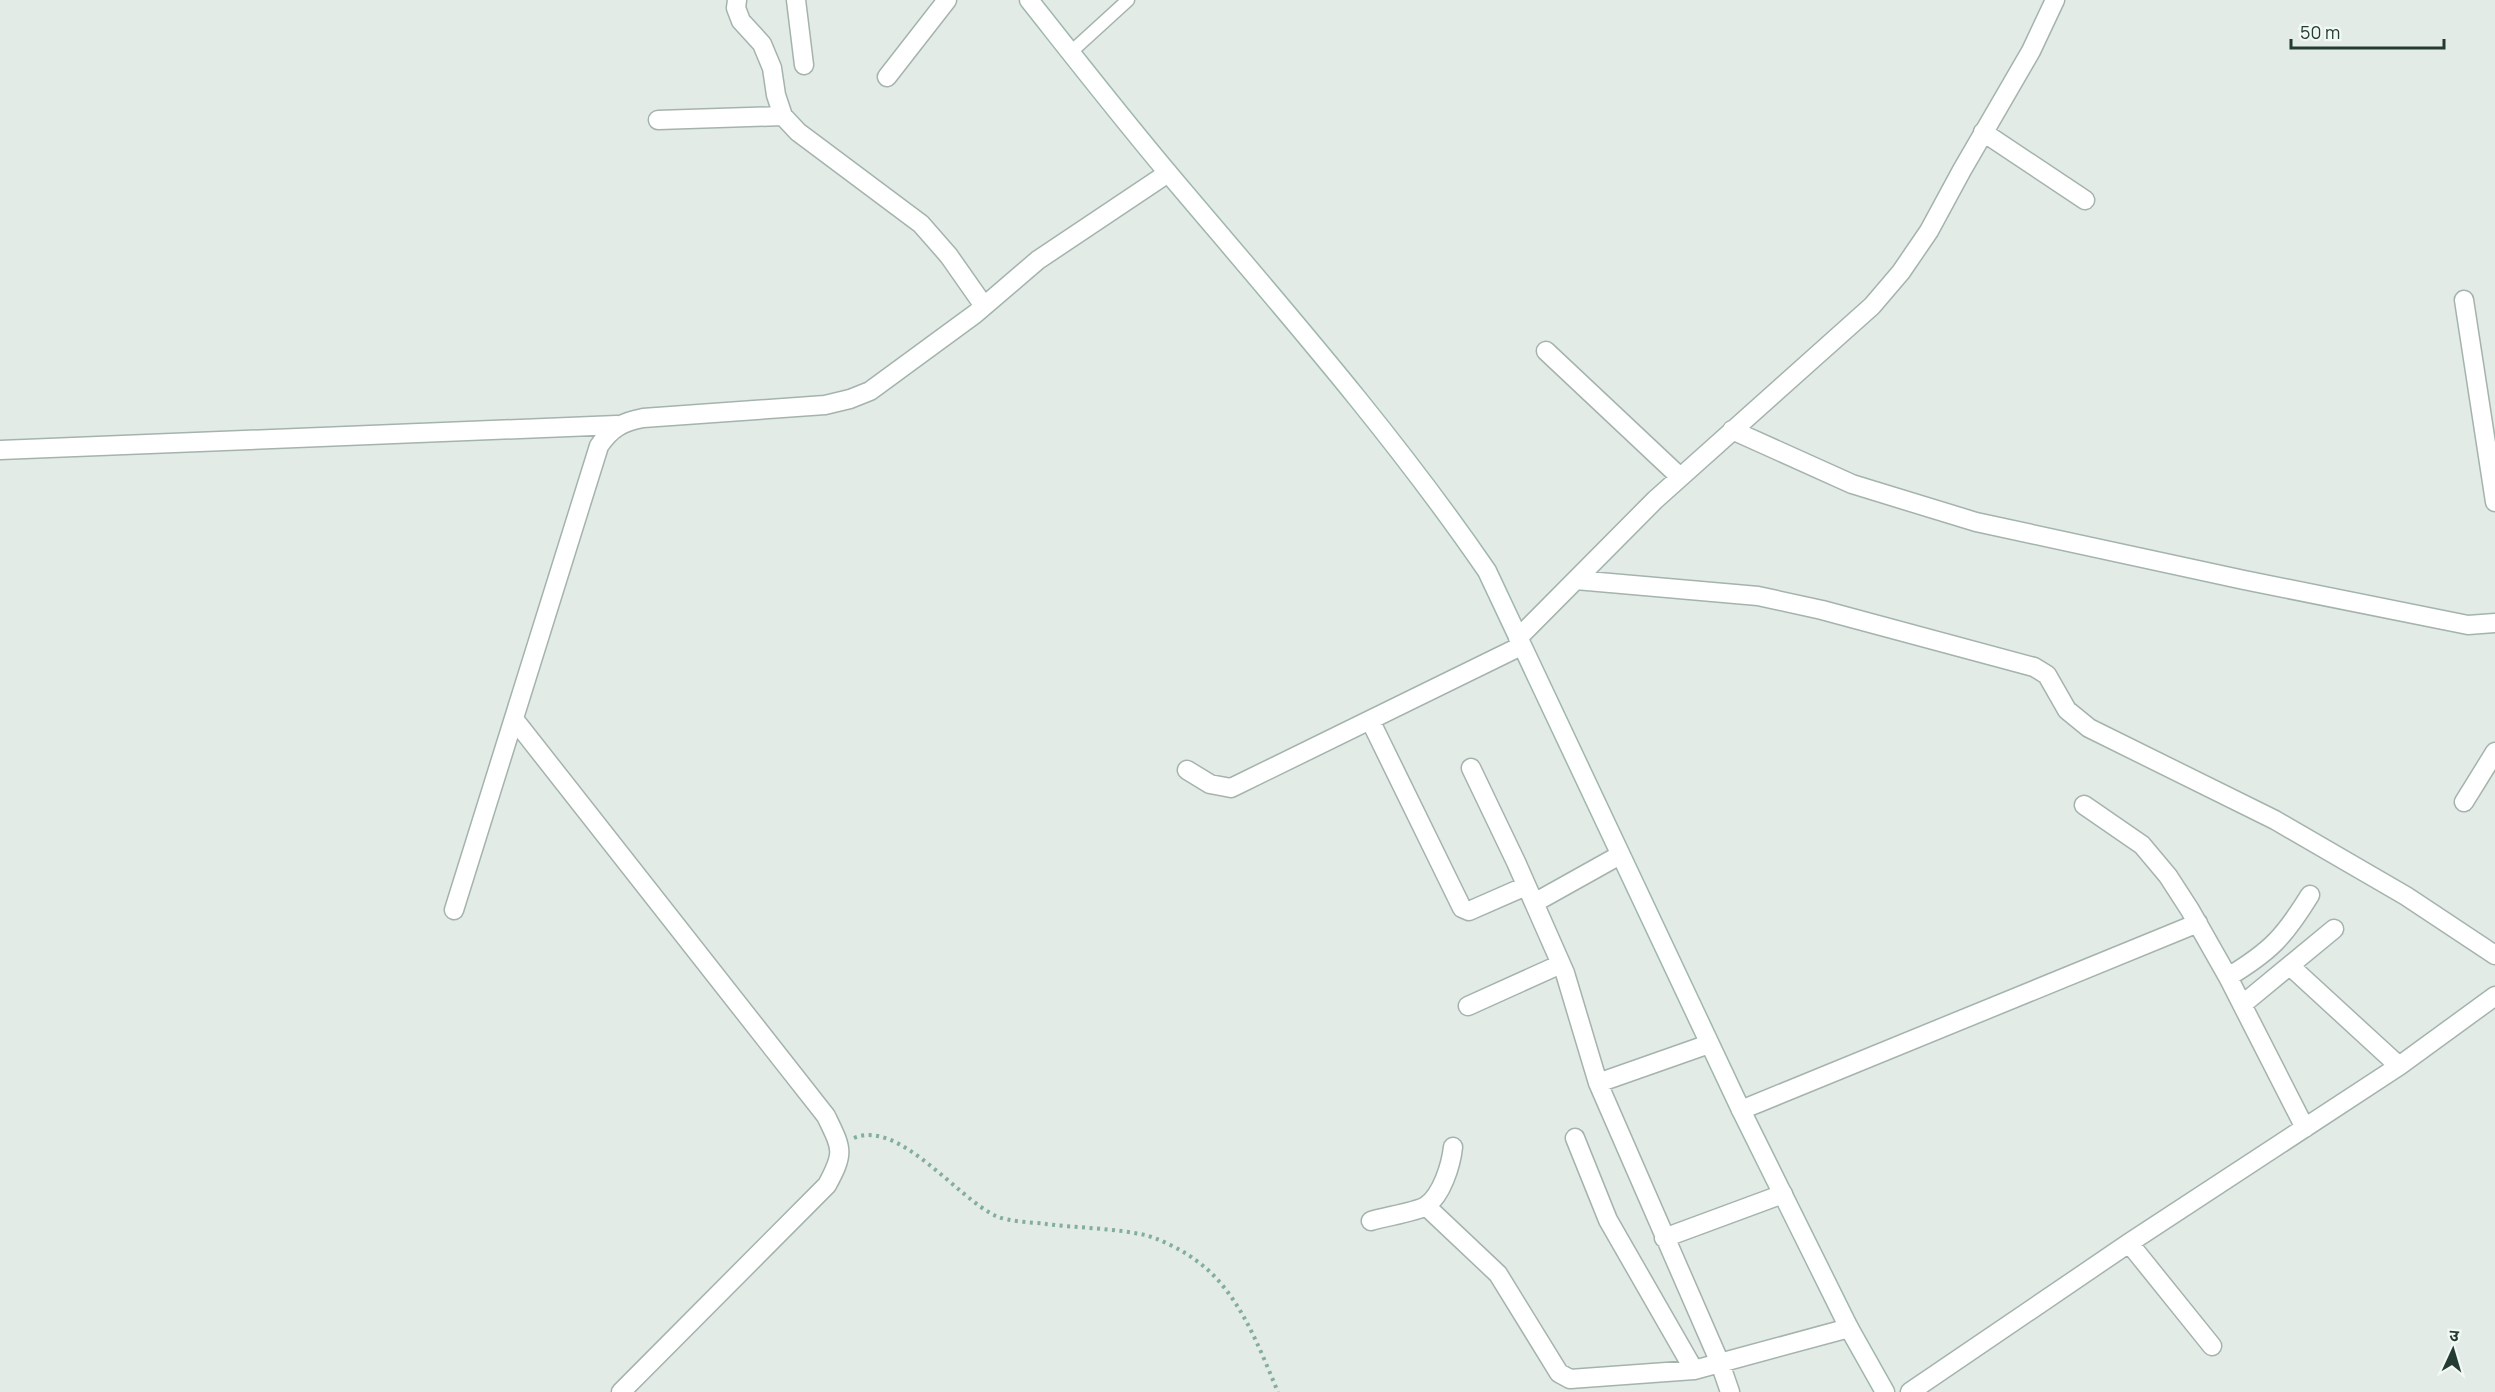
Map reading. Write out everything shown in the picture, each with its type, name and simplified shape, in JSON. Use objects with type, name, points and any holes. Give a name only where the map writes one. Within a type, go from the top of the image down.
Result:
[{"type":"street","points":[[737,0],[736,8],[741,21],[762,44],[772,68],[776,95],[783,116],[798,132],[921,224],[949,256],[984,306]]},
{"type":"street","points":[[796,0],[804,65]]},
{"type":"street","points":[[887,77],[947,0]]},
{"type":"street","points":[[1029,0],[1168,173],[1326,360],[1449,516],[1487,571],[1709,1044],[1849,1328],[1885,1392]]},
{"type":"street","points":[[1187,770],[1210,784],[1231,788],[1371,722],[1519,642],[1575,580],[1680,477],[1872,306],[1901,272],[1929,231],[1983,132],[2031,51],[2055,0]]},
{"type":"street","points":[[658,120],[783,116]]},
{"type":"street","points":[[1983,132],[2085,200]]},
{"type":"street","points":[[0,450],[617,425],[643,418],[825,405],[870,391],[887,380],[984,306],[1038,260],[1168,173]]},
{"type":"street","points":[[2464,300],[2495,502]]},
{"type":"street","points":[[1546,351],[1680,477]]},
{"type":"street","points":[[454,910],[599,446],[608,432],[617,425]]},
{"type":"street","points":[[1732,430],[1852,484],[1976,522],[2244,580],[2468,625],[2495,623]]},
{"type":"street","points":[[1575,580],[1758,596],[1822,610],[2034,667],[2047,675],[2067,710],[2090,728],[2275,820],[2406,896],[2495,955]]},
{"type":"street","points":[[514,719],[826,1116],[839,1144],[840,1161],[827,1185],[621,1392]]},
{"type":"street","points":[[1371,722],[1462,908],[1469,911],[1530,894],[1620,855]]},
{"type":"street","points":[[2464,802],[2495,752]]},
{"type":"street","points":[[1471,768],[1561,964],[1598,1083],[1720,1363],[1730,1392]]},
{"type":"street","points":[[2084,805],[2142,845],[2168,876],[2228,977],[2306,1128]]},
{"type":"street","points":[[2228,977],[2262,957],[2290,928],[2310,895]]},
{"type":"street","points":[[1741,1110],[2198,923]]},
{"type":"street","points":[[2242,1004],[2334,929]]},
{"type":"street","points":[[1468,1006],[1561,964]]},
{"type":"street","points":[[2290,966],[2399,1066]]},
{"type":"street","points":[[1910,1392],[2129,1243],[2399,1066],[2495,996]]},
{"type":"street","points":[[1598,1083],[1709,1044]]},
{"type":"street","points":[[1575,1138],[1608,1220],[1694,1370]]},
{"type":"street","points":[[1371,1221],[1426,1206],[1437,1192],[1452,1162],[1453,1147]]},
{"type":"street","points":[[1664,1238],[1783,1194]]},
{"type":"street","points":[[1426,1206],[1498,1274],[1568,1386],[1694,1370],[1849,1328]]},
{"type":"street","points":[[2129,1243],[2212,1346]]},
{"type":"lane","points":[[1071,52],[1128,0]]},
{"type":"path","points":[[839,1144],[858,1136],[875,1136],[895,1140],[928,1164],[964,1196],[998,1216],[1147,1235],[1194,1259],[1219,1280],[1235,1300],[1278,1392]]}]
